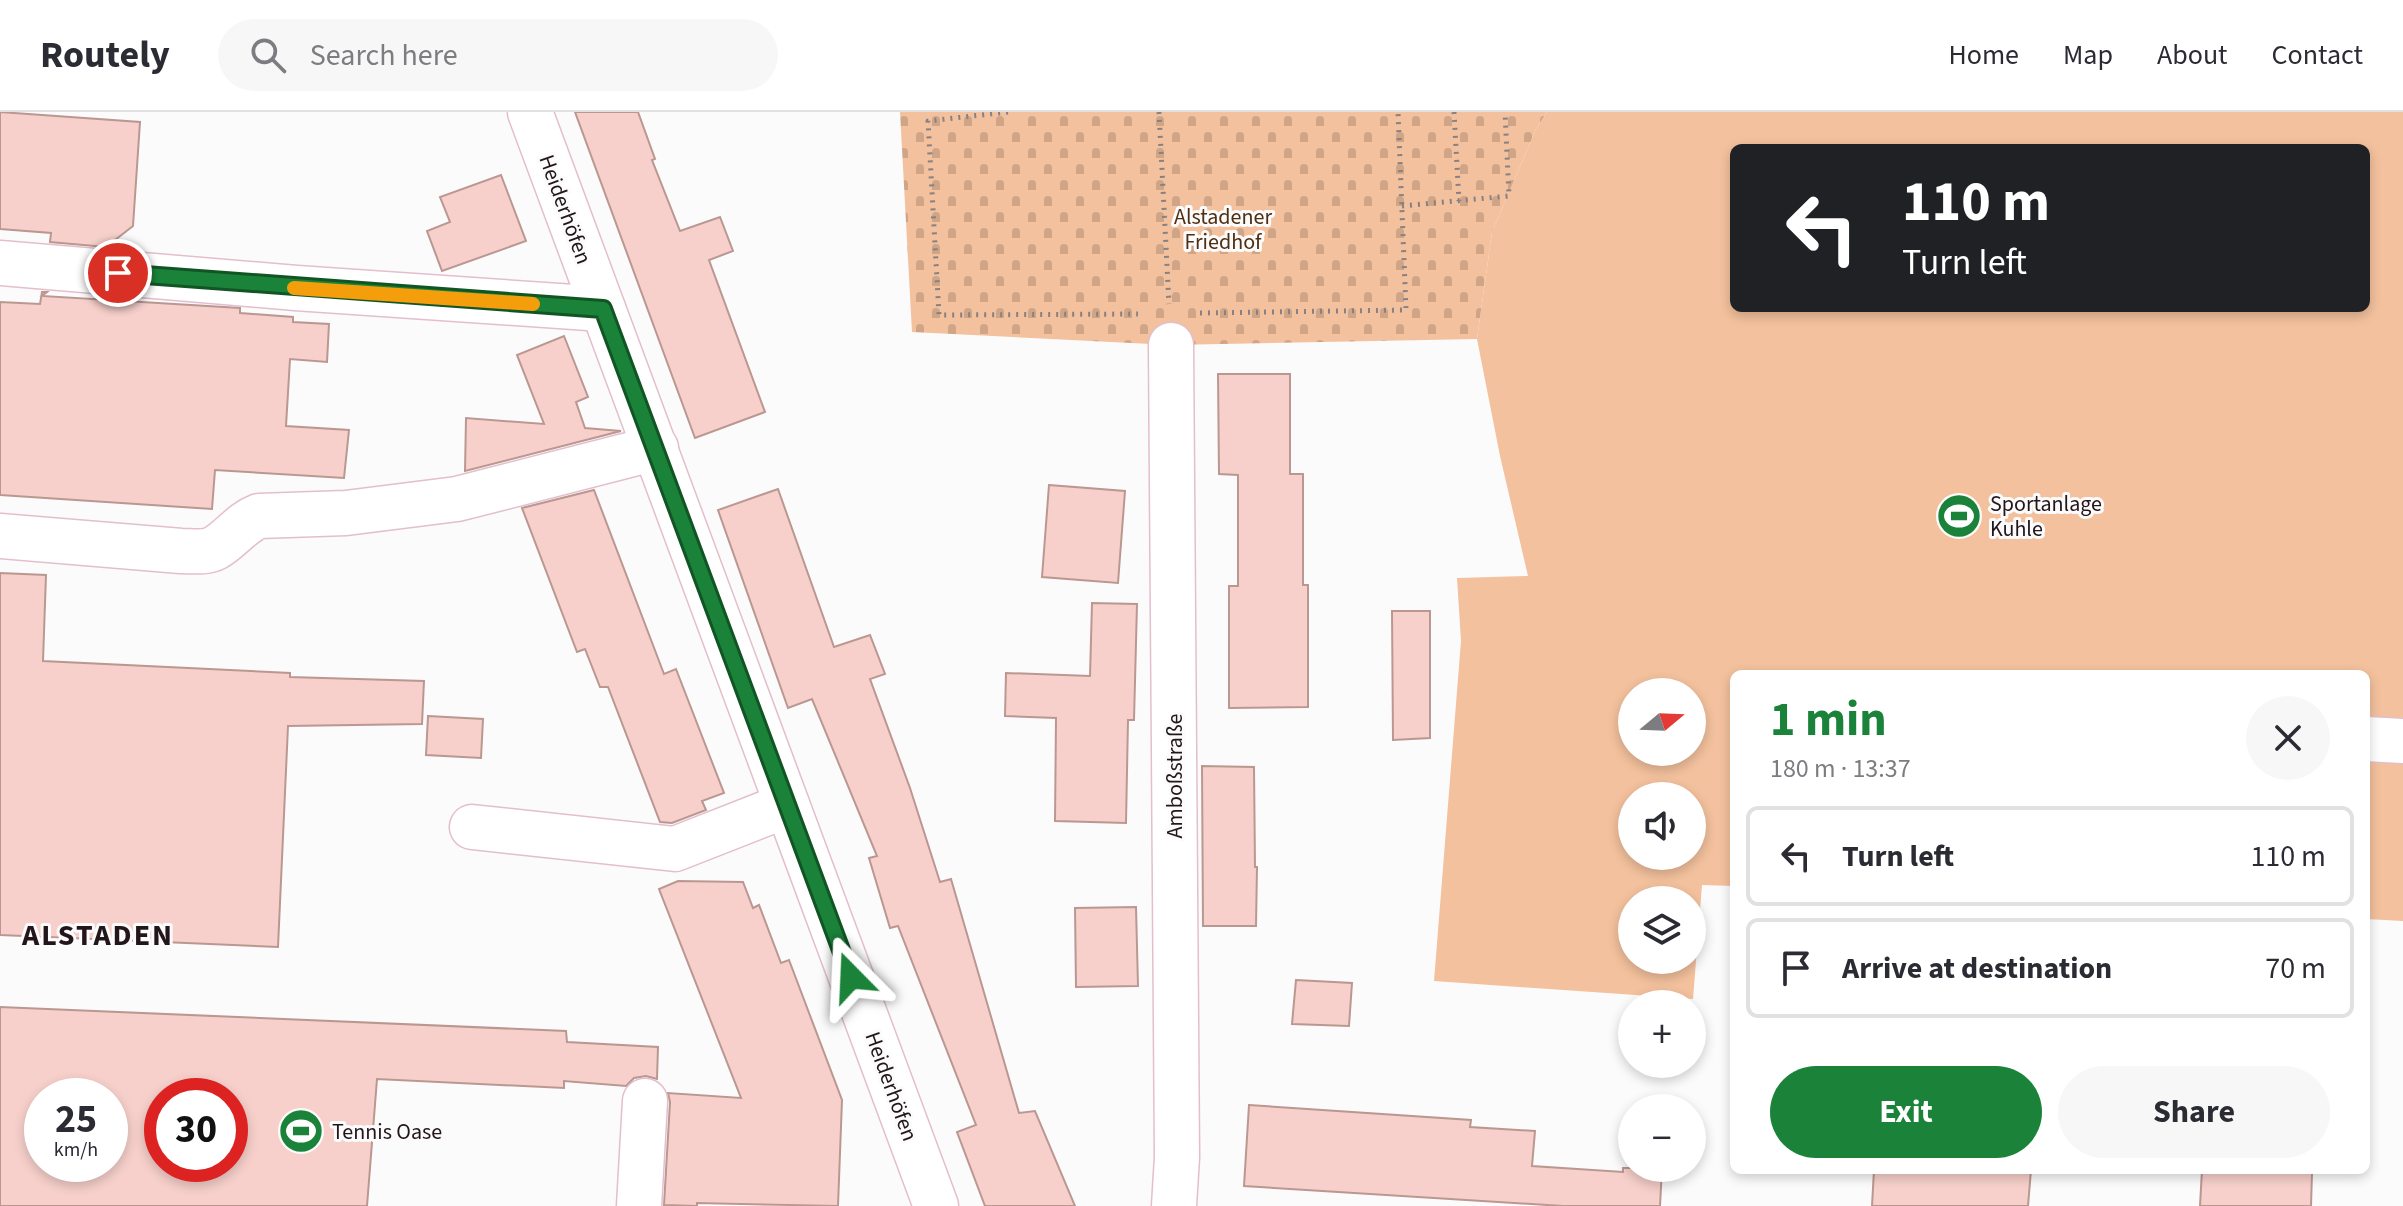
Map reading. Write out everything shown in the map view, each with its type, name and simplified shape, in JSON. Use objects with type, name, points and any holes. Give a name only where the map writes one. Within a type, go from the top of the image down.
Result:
[{"type":"street","name":"Heiderhöfen","points":[[530,112],[932,1205]]},
{"type":"street","points":[[0,263],[603,309]]},
{"type":"street","name":"Amboßstraße","points":[[1170,329],[1158,407],[1177,1141],[1174,1206]]},
{"type":"street","points":[[0,536],[181,551],[206,550],[215,548],[248,521],[259,516],[346,513],[457,499],[656,448]]},
{"type":"street","points":[[2370,739],[2403,741]]},
{"type":"street","points":[[472,827],[675,849],[787,805]]},
{"type":"street","points":[[639,1206],[645,1101]]},
{"type":"path","points":[[1008,112],[928,121],[939,315],[1170,329],[1406,310],[1398,112]]},
{"type":"path","points":[[1159,112],[1170,329]]},
{"type":"path","points":[[1454,112],[1459,201]]},
{"type":"path","points":[[1402,206],[1509,196],[1505,112]]},
{"type":"green space","name":"Alstadener Friedhof","points":[[900,112],[1547,112],[1536,129],[1492,232],[1477,339],[1171,345],[912,332]]},
{"type":"green space","name":"Sportanlage Kuhle","points":[[1547,112],[2403,112],[2403,921],[2370,919],[2370,670],[1730,670],[1730,886],[1618,886],[1618,974],[1695,974],[1694,990],[1618,990],[1618,994],[1434,981],[1461,641],[1457,578],[1528,576],[1477,339],[1492,232],[1536,129]]},
{"type":"building","points":[[0,112],[140,122],[133,226],[106,247],[50,242],[51,233],[0,229]]},
{"type":"building","points":[[575,112],[638,112],[655,159],[652,160],[680,231],[720,217],[733,251],[709,260],[765,412],[695,438]]},
{"type":"building","points":[[501,175],[526,241],[442,271],[427,231],[450,222],[440,197]]},
{"type":"building","points":[[42,292],[47,292],[42,296],[240,308],[240,313],[293,317],[293,322],[329,324],[327,362],[290,359],[286,426],[349,430],[344,478],[215,470],[212,509],[0,495],[0,302],[40,304]]},
{"type":"building","points":[[564,336],[588,397],[576,402],[585,428],[621,431],[465,471],[466,418],[544,424],[517,355]]},
{"type":"building","points":[[1218,374],[1290,374],[1290,474],[1303,474],[1303,585],[1308,585],[1308,707],[1229,708],[1229,586],[1238,586],[1238,475],[1219,474]]},
{"type":"building","points":[[1049,485],[1125,491],[1118,583],[1042,577]]},
{"type":"building","points":[[778,489],[834,647],[870,635],[885,674],[870,679],[940,882],[951,879],[1019,1113],[1035,1111],[1075,1206],[985,1206],[957,1132],[976,1125],[898,926],[890,928],[869,858],[877,856],[812,699],[788,708],[718,510]]},
{"type":"building","points":[[594,490],[664,674],[676,669],[724,793],[702,801],[706,810],[672,823],[660,822],[608,687],[600,687],[585,649],[577,652],[522,508]]},
{"type":"building","points":[[0,573],[46,575],[43,661],[290,673],[290,677],[424,681],[422,724],[288,726],[278,947],[0,935]]},
{"type":"building","points":[[1092,603],[1137,604],[1134,720],[1128,720],[1126,823],[1055,821],[1056,718],[1005,716],[1006,673],[1090,676]]},
{"type":"building","points":[[1392,611],[1430,611],[1430,738],[1393,740]]},
{"type":"building","points":[[428,716],[483,719],[481,758],[426,755]]},
{"type":"building","points":[[1202,766],[1254,767],[1256,926],[1203,926]]},
{"type":"building","points":[[678,881],[743,882],[753,908],[759,905],[781,963],[789,960],[842,1100],[838,1206],[664,1205],[668,1093],[741,1098],[659,889]]},
{"type":"building","points":[[1136,907],[1138,986],[1076,987],[1075,908]]},
{"type":"building","points":[[1296,980],[1352,983],[1349,1026],[1292,1024]]},
{"type":"building","points":[[0,1007],[566,1031],[567,1042],[658,1047],[657,1079],[646,1076],[634,1078],[626,1086],[564,1081],[564,1088],[377,1079],[367,1206],[0,1206]]},
{"type":"building","points":[[1249,1105],[1471,1120],[1470,1127],[1535,1131],[1532,1166],[1618,1172],[1618,1182],[1661,1182],[1660,1206],[1563,1206],[1244,1186]]},
{"type":"building","points":[[1874,1174],[2031,1174],[2028,1206],[1872,1206]]},
{"type":"building","points":[[2202,1174],[2312,1174],[2311,1206],[2200,1206]]},
{"type":"slow traffic","points":[[294,288],[533,304]]},
{"type":"place","name":"Sportanlage Kuhle","points":[[1959,516]]},
{"type":"place","name":"Tennis Oase","points":[[301,1131]]},
{"type":"district","name":"ALSTADEN","points":[[98,935]]},
{"type":"route","points":[[118,273],[603,309],[851,977]]}]
